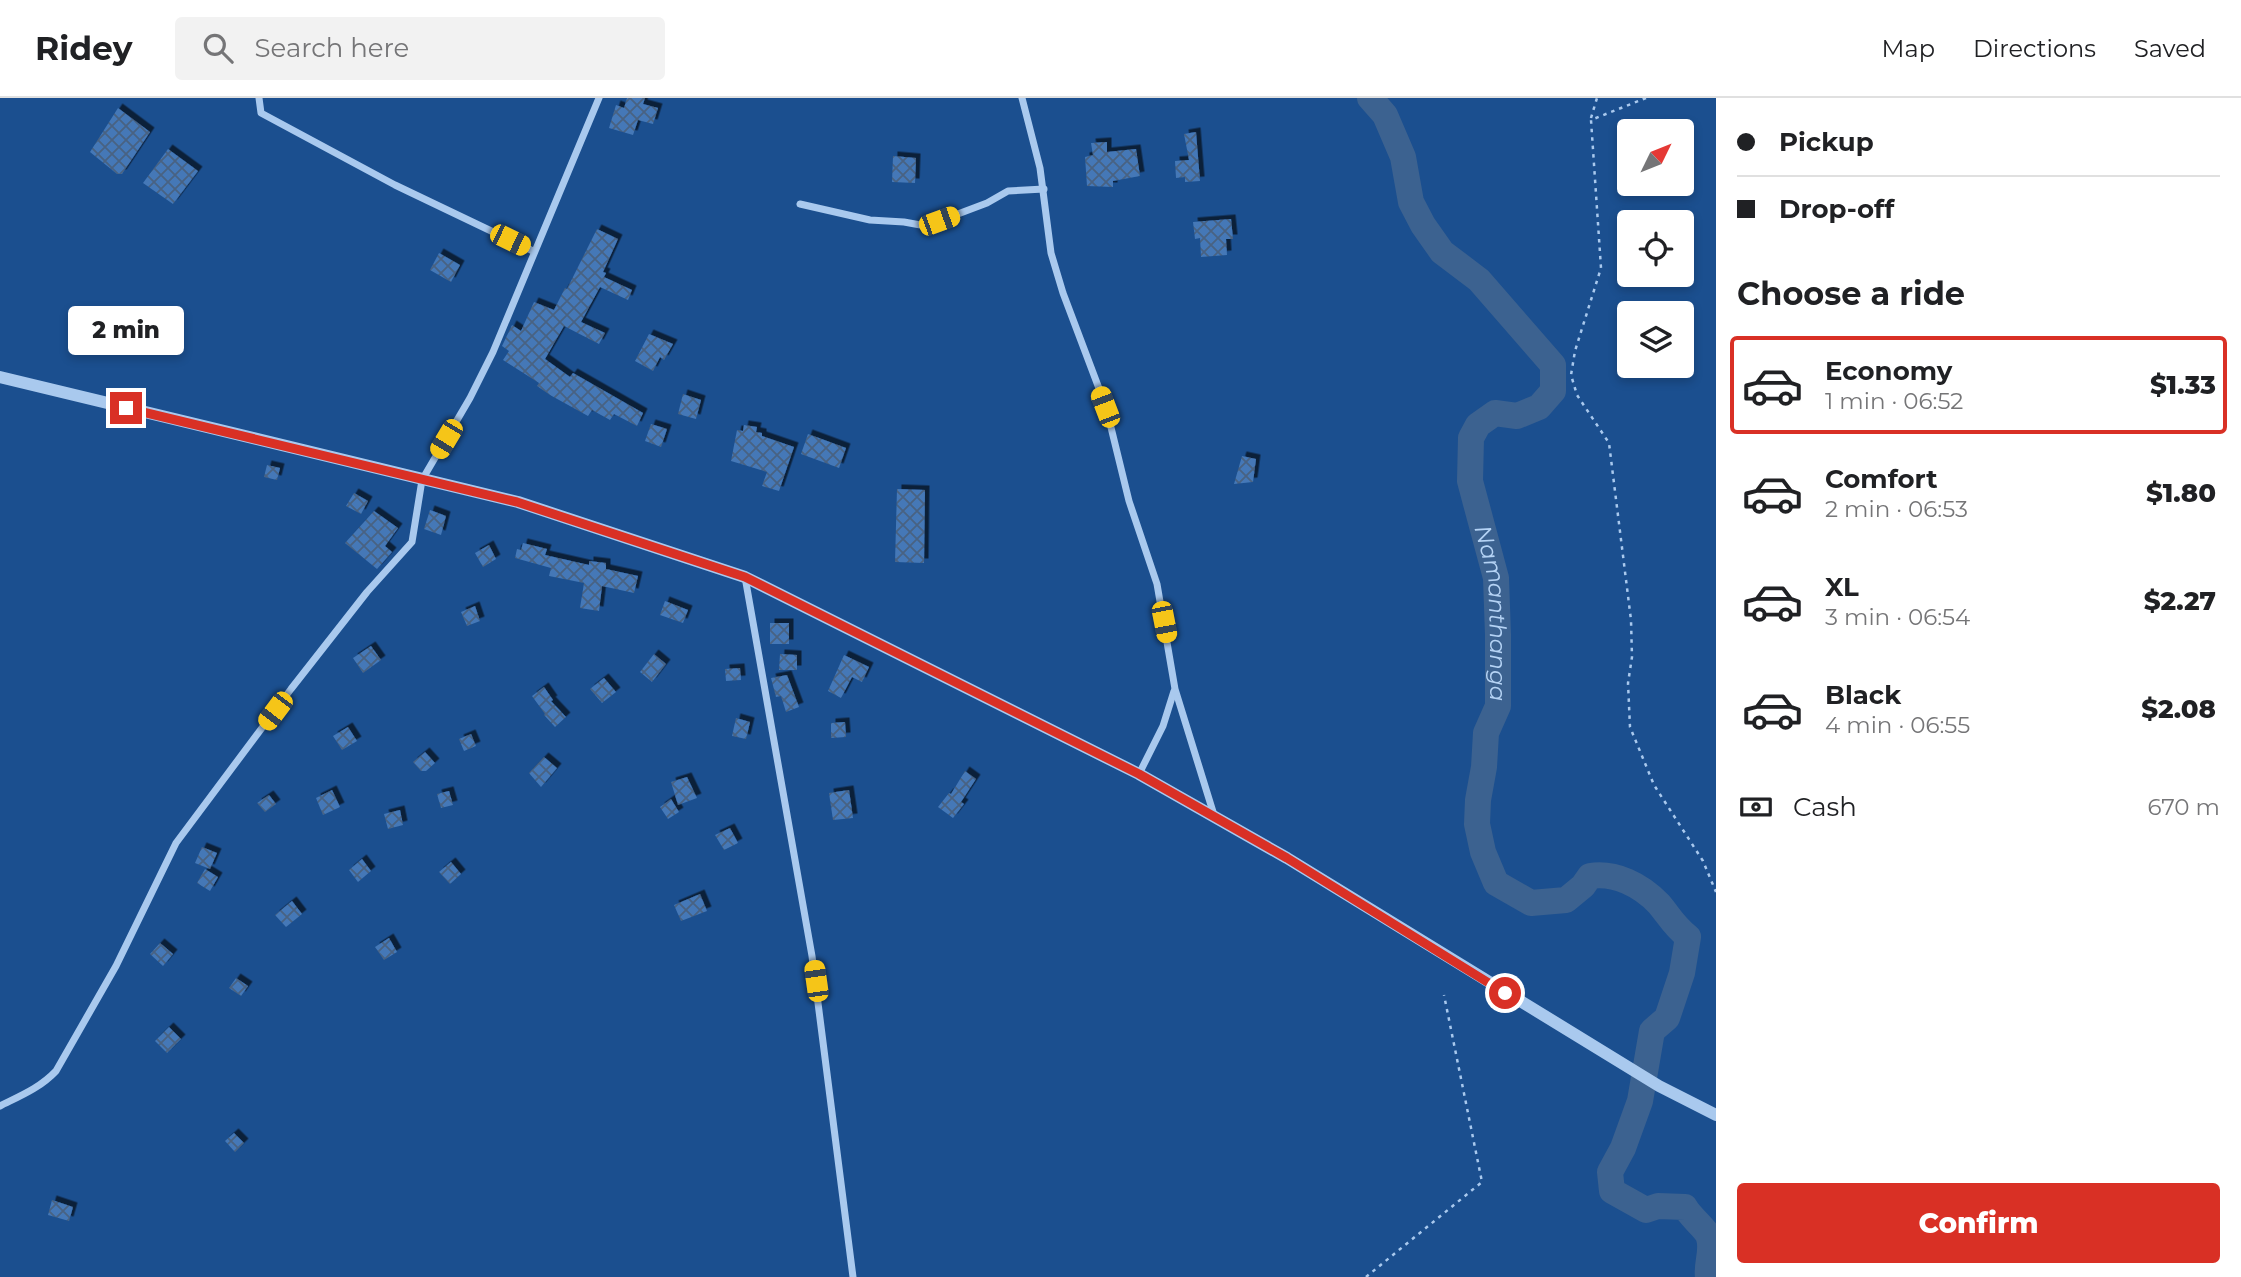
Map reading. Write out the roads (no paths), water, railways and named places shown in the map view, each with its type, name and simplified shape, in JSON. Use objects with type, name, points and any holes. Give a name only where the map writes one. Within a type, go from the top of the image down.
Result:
[{"type":"street","points":[[259,98],[261,113],[395,185],[533,251]]},
{"type":"street","points":[[0,1106],[46,1081],[64,1059],[116,966],[176,843],[367,592],[412,542],[422,480],[470,398],[493,352],[599,98]]},
{"type":"street","points":[[1022,98],[1044,190],[1051,253],[1105,407],[1129,501],[1157,584],[1175,689],[1214,816]]},
{"type":"street","points":[[800,204],[870,220],[926,226],[987,203],[1008,191],[1044,190]]},
{"type":"street","points":[[0,377],[517,502],[745,577],[1139,774],[1214,816],[1659,1086],[1716,1115]]},
{"type":"street","points":[[745,577],[812,956],[853,1277]]},
{"type":"street","points":[[1139,774],[1163,726],[1175,689]]},
{"type":"waterway","name":"Namanthanga","points":[[1370,98],[1385,115],[1403,157],[1411,202],[1423,225],[1442,252],[1479,280],[1553,365],[1553,391],[1539,407],[1517,416],[1495,413],[1478,425],[1471,438],[1470,481],[1496,578],[1498,635],[1498,706],[1486,733],[1477,824],[1483,852],[1496,883],[1531,903],[1566,900],[1583,886],[1590,876],[1609,876],[1627,881],[1644,891],[1688,937],[1682,973],[1667,1018],[1652,1031],[1640,1101],[1623,1148],[1610,1172],[1612,1191],[1646,1210],[1658,1206],[1685,1207],[1709,1238],[1708,1277]]}]
